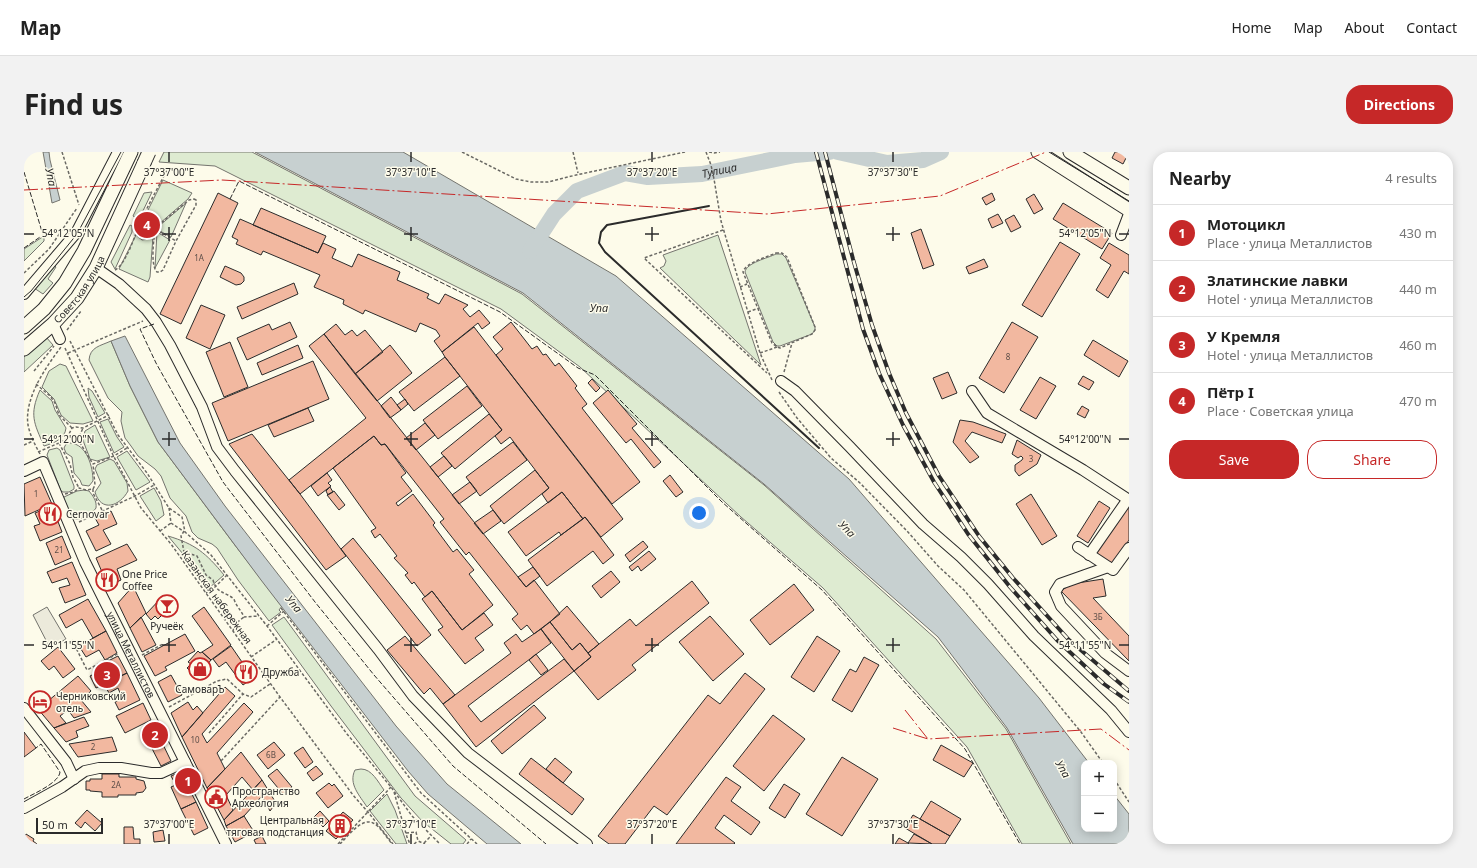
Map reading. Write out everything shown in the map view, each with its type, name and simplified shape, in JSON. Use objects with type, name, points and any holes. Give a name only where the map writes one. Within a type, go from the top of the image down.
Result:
[{"type":"main road","points":[[1038,152],[1129,210]]},
{"type":"main road","points":[[1070,152],[1129,188]]},
{"type":"main road","name":"Советская улица","points":[[24,327],[44,309],[65,283],[84,251],[126,153]]},
{"type":"main road","name":"Советская улица","points":[[24,349],[53,324],[77,298],[96,268],[146,158]]},
{"type":"street","name":"Советская улица","points":[[24,294],[76,233],[126,153]]},
{"type":"street","points":[[1121,234],[1129,214]]},
{"type":"street","points":[[96,268],[119,284],[146,309],[156,322],[170,345],[202,408],[218,447],[235,471],[378,649],[413,696],[468,753],[587,844]]},
{"type":"street","points":[[53,324],[64,340]]},
{"type":"street","points":[[781,381],[795,391],[845,441],[923,524],[988,584],[1034,636],[1111,710],[1129,732]]},
{"type":"street","points":[[972,392],[987,413],[1077,466],[1128,499],[1090,555]]},
{"type":"street","points":[[24,471],[43,462]]},
{"type":"street","name":"улица Металлистов","points":[[43,462],[85,562],[226,844]]},
{"type":"street","points":[[1078,547],[1113,570],[1129,548]]},
{"type":"street","points":[[1108,567],[1060,584],[1055,592],[1061,606],[1105,653],[1129,671]]},
{"type":"street","points":[[24,708],[66,762],[74,779]]},
{"type":"street","points":[[24,808],[62,787],[85,771],[99,768],[121,768],[151,773],[161,773],[185,762]]},
{"type":"path","points":[[62,152],[79,205]]},
{"type":"path","points":[[462,152],[516,179],[531,182],[548,182],[578,174],[685,152]]},
{"type":"path","points":[[573,152],[578,174]]},
{"type":"path","points":[[714,179],[707,152],[720,152]]},
{"type":"path","points":[[107,275],[119,268],[168,168]]},
{"type":"path","points":[[138,228],[148,232],[155,228],[189,200],[196,200],[196,205],[176,241],[163,270],[160,272],[156,272],[153,263],[155,228],[156,225],[154,221],[144,215]]},
{"type":"path","points":[[24,273],[49,249],[77,209]]},
{"type":"path","points":[[155,228],[176,241]]},
{"type":"path","points":[[723,230],[644,258],[769,375]]},
{"type":"path","points":[[760,352],[777,347],[783,347],[812,334],[815,330],[815,324],[787,257],[782,253],[776,253],[746,266],[744,270],[744,276],[747,284],[772,343],[777,347]]},
{"type":"path","points":[[740,287],[747,284]]},
{"type":"path","points":[[748,312],[758,308]]},
{"type":"path","points":[[68,352],[137,324]]},
{"type":"path","points":[[43,462],[27,424],[28,412],[36,384],[64,340],[74,349],[118,435],[169,508],[182,517],[184,532],[181,536],[184,552],[197,556],[206,575],[213,580],[215,587],[220,592],[234,599],[244,617]]},
{"type":"path","name":"Казанская набережная","points":[[64,340],[114,456],[141,508],[160,530],[270,684],[353,795],[393,844]]},
{"type":"path","points":[[781,381],[792,343]]},
{"type":"path","points":[[36,384],[50,396],[55,403],[58,413],[72,428]]},
{"type":"path","points":[[72,428],[83,428],[109,416]]},
{"type":"path","points":[[38,452],[67,438],[72,428]]},
{"type":"path","points":[[77,438],[83,428]]},
{"type":"path","points":[[67,438],[77,438]]},
{"type":"path","points":[[77,438],[93,464],[95,485],[93,493],[102,511]]},
{"type":"path","points":[[24,445],[33,441]]},
{"type":"path","points":[[59,443],[70,464],[73,477],[79,488],[86,490],[93,489]]},
{"type":"path","points":[[93,464],[114,456],[128,448]]},
{"type":"path","points":[[70,526],[135,496],[154,485]]},
{"type":"path","points":[[58,496],[74,492],[79,488]]},
{"type":"path","points":[[169,508],[171,523],[211,555],[277,639],[347,734],[391,787],[412,816],[440,844]]},
{"type":"path","points":[[160,530],[171,523]]},
{"type":"path","points":[[206,593],[215,587],[227,575]]},
{"type":"path","points":[[282,608],[421,793],[477,844]]},
{"type":"path","points":[[267,626],[284,611]]},
{"type":"path","points":[[233,631],[235,624],[244,617],[259,616]]},
{"type":"path","points":[[251,657],[277,639]]},
{"type":"path","points":[[72,640],[87,670],[128,648]]},
{"type":"path","points":[[134,659],[163,644]]},
{"type":"path","points":[[160,712],[217,681],[227,679],[243,694],[251,697],[270,684]]},
{"type":"path","points":[[209,733],[243,694]]},
{"type":"path","points":[[221,761],[280,697]]},
{"type":"path","points":[[1117,784],[1129,802]]},
{"type":"path","points":[[339,844],[391,787]]},
{"type":"path","points":[[394,791],[410,844]]},
{"type":"path","points":[[339,844],[364,822],[369,822],[376,825],[393,844]]},
{"type":"path","points":[[406,833],[416,832],[418,841]]},
{"type":"path","points":[[418,841],[424,844],[431,836]]},
{"type":"path","points":[[467,844],[471,838]]},
{"type":"path","points":[[414,844],[418,841]]},
{"type":"green space","points":[[164,152],[252,152],[522,294],[764,485],[936,639],[1006,729],[1071,844],[1022,844],[967,747],[823,588],[741,517],[580,367],[501,309],[215,166],[159,162]]},
{"type":"green space","points":[[163,180],[192,193],[188,199],[159,224],[155,217],[146,214]]},
{"type":"green space","points":[[152,192],[141,215],[136,218],[133,216],[144,193]]},
{"type":"green space","points":[[186,203],[171,237],[158,230],[159,226]]},
{"type":"green space","points":[[130,225],[132,226],[132,232],[115,269],[111,262]]},
{"type":"green space","points":[[157,232],[170,240],[155,268]]},
{"type":"green space","points":[[136,235],[142,240],[153,236],[150,277],[148,282],[119,269]]},
{"type":"green space","points":[[718,235],[761,365],[660,268],[664,266],[666,261],[663,255]]},
{"type":"green space","points":[[44,236],[44,241],[24,261],[24,249]]},
{"type":"green space","points":[[776,254],[782,254],[786,258],[815,327],[812,334],[780,346],[777,346],[773,342],[745,272],[746,269],[753,263]]},
{"type":"green space","points":[[53,264],[56,267],[48,279],[53,283],[43,294],[34,288]]},
{"type":"green space","points":[[46,337],[53,345],[24,372],[24,357]]},
{"type":"green space","points":[[111,341],[130,386],[158,442],[282,606],[279,610],[281,612],[269,621],[238,580],[217,548],[212,544],[198,538],[192,532],[186,516],[170,498],[161,476],[155,469],[138,456],[125,438],[121,421],[122,412],[108,398],[89,360],[91,352],[99,346]]},
{"type":"green space","points":[[60,364],[66,366],[93,421],[83,424],[70,423],[61,415],[54,399],[42,387],[49,371]]},
{"type":"green space","points":[[88,388],[92,391],[105,413],[98,417],[89,397]]},
{"type":"green space","points":[[40,390],[52,401],[55,410],[66,428],[64,435],[61,438],[44,446],[34,419],[35,406]]},
{"type":"green space","points":[[108,419],[124,447],[114,453],[100,422]]},
{"type":"green space","points":[[95,425],[110,457],[97,461],[90,459],[83,439],[85,431]]},
{"type":"green space","points":[[70,443],[81,447],[88,457],[92,469],[93,481],[89,486],[82,485],[74,473],[72,457],[66,453],[64,448],[66,444]]},
{"type":"green space","points":[[57,448],[60,450],[74,486],[74,489],[69,492],[61,491],[47,455],[49,450]]},
{"type":"green space","points":[[127,451],[150,482],[136,490],[117,457]]},
{"type":"green space","points":[[110,459],[114,461],[127,483],[128,491],[125,496],[116,503],[106,505],[98,499],[95,492],[101,483],[95,469],[97,465]]},
{"type":"green space","points":[[154,488],[161,501],[164,515],[156,521],[140,496]]},
{"type":"green space","points":[[77,491],[89,491],[93,497],[96,503],[96,508],[85,517],[74,519],[68,514],[63,499],[64,497]]},
{"type":"green space","points":[[168,536],[186,542],[199,550],[224,575],[209,588],[198,572]]},
{"type":"green space","points":[[284,617],[415,796],[466,840],[463,844],[451,844],[422,821],[401,798],[272,625]]},
{"type":"green space","points":[[361,769],[372,774],[384,790],[367,807],[358,794],[353,780],[355,770]]},
{"type":"green space","points":[[387,794],[395,810],[407,844],[396,844],[370,811]]},
{"type":"shaded area","points":[[47,607],[66,639],[50,648],[33,615]]},
{"type":"water","name":"Упа","points":[[43,152],[49,152],[60,200],[52,203]]},
{"type":"water","name":"Упа","points":[[255,152],[403,152],[616,276],[849,479],[1039,698],[1087,760],[1081,760],[1081,832],[1117,832],[1117,799],[1129,814],[1129,844],[1073,844],[1007,728],[938,637],[764,484],[523,293]]},
{"type":"water","name":"Упа","points":[[125,336],[180,443],[225,506],[396,726],[447,784],[521,844],[487,844],[428,794],[408,771],[261,580],[158,442],[130,386],[111,341]]},
{"type":"building","points":[[1115,152],[1129,152],[1123,164],[1112,158]]},
{"type":"building","points":[[218,193],[238,203],[181,324],[160,314]]},
{"type":"building","points":[[992,193],[995,200],[986,205],[982,198]]},
{"type":"building","points":[[1034,194],[1043,209],[1034,214],[1026,199]]},
{"type":"building","points":[[1063,203],[1112,233],[1102,249],[1053,219]]},
{"type":"building","points":[[261,208],[326,236],[318,253],[253,225]]},
{"type":"building","points":[[998,214],[1003,223],[992,228],[988,219]]},
{"type":"building","points":[[1014,215],[1021,227],[1011,232],[1005,220]]},
{"type":"building","points":[[240,219],[318,253],[323,243],[336,249],[332,258],[352,267],[358,254],[400,272],[397,280],[429,294],[427,298],[439,304],[445,294],[468,305],[463,309],[470,317],[479,310],[490,323],[482,329],[478,323],[442,352],[434,341],[440,336],[436,330],[420,323],[416,332],[365,310],[363,314],[343,304],[344,300],[314,287],[320,275],[263,251],[261,255],[236,244],[238,240],[232,237]]},
{"type":"building","points":[[921,229],[934,265],[923,269],[911,233]]},
{"type":"building","points":[[1060,242],[1080,254],[1042,317],[1022,305]]},
{"type":"building","points":[[1109,243],[1129,255],[1129,274],[1124,271],[1108,298],[1096,290],[1111,265],[1100,258]]},
{"type":"building","points":[[984,259],[988,267],[969,274],[966,267]]},
{"type":"building","points":[[225,266],[241,273],[244,277],[244,281],[241,284],[236,285],[220,277]]},
{"type":"building","points":[[294,283],[298,294],[242,319],[237,307]]},
{"type":"building","points":[[201,305],[225,315],[210,349],[186,338]]},
{"type":"building","points":[[290,322],[297,337],[247,360],[237,338],[269,324],[272,330]]},
{"type":"building","points":[[511,322],[532,349],[537,346],[543,355],[546,354],[555,366],[559,363],[577,386],[575,388],[587,404],[582,408],[640,482],[612,504],[496,355],[503,349],[493,337]]},
{"type":"building","points":[[1012,322],[1038,337],[1004,393],[979,378]]},
{"type":"building","points":[[336,324],[345,335],[352,330],[357,336],[365,330],[383,352],[355,374],[324,334]]},
{"type":"building","points":[[474,327],[623,519],[601,537],[585,517],[583,519],[562,492],[548,503],[542,494],[549,488],[510,437],[501,444],[495,436],[502,430],[445,357],[442,352]]},
{"type":"building","points":[[324,334],[526,587],[534,580],[560,614],[534,634],[527,625],[521,630],[512,619],[518,614],[469,552],[466,555],[440,522],[444,519],[385,444],[381,445],[374,436],[300,494],[289,480],[366,418],[309,346]]},
{"type":"building","points":[[1093,340],[1128,361],[1119,377],[1084,355]]},
{"type":"building","points":[[230,342],[248,387],[224,397],[206,352]]},
{"type":"building","points":[[298,345],[303,358],[262,375],[257,363]]},
{"type":"building","points":[[390,345],[412,373],[377,401],[355,374]]},
{"type":"building","points":[[445,357],[460,376],[414,411],[399,392]]},
{"type":"building","points":[[313,361],[329,399],[228,441],[212,403]]},
{"type":"building","points":[[948,372],[957,393],[942,399],[933,378]]},
{"type":"building","points":[[1083,376],[1094,382],[1089,390],[1078,384]]},
{"type":"building","points":[[1040,377],[1056,386],[1036,419],[1020,410]]},
{"type":"building","points":[[592,379],[600,388],[596,392],[588,383]]},
{"type":"building","points":[[467,386],[482,406],[438,439],[423,420]]},
{"type":"building","points":[[608,390],[637,424],[632,428],[661,462],[654,468],[631,439],[626,443],[593,403]]},
{"type":"building","points":[[391,397],[401,410],[390,418],[381,406]]},
{"type":"building","points":[[405,399],[408,404],[401,410],[397,405]]},
{"type":"building","points":[[1082,406],[1089,410],[1085,418],[1077,414]]},
{"type":"building","points":[[308,408],[314,421],[274,437],[268,425]]},
{"type":"building","points":[[489,414],[502,430],[455,469],[441,453]]},
{"type":"building","points":[[960,420],[973,422],[1006,434],[1002,443],[972,432],[965,441],[979,457],[970,463],[953,442]]},
{"type":"building","points":[[425,423],[435,435],[416,450],[406,438]]},
{"type":"building","points":[[252,434],[300,494],[346,556],[326,570],[229,444]]},
{"type":"building","points":[[374,436],[381,445],[385,444],[406,473],[401,477],[412,491],[396,503],[398,506],[413,494],[435,523],[433,525],[453,552],[457,549],[474,570],[469,574],[493,605],[462,630],[432,591],[425,597],[414,582],[412,584],[405,575],[408,573],[394,558],[397,556],[380,534],[375,538],[371,531],[376,528],[333,468]]},
{"type":"building","points":[[1017,440],[1041,455],[1037,464],[1019,476],[1015,471],[1015,465],[1023,458],[1021,456],[1018,458],[1012,454]]},
{"type":"building","points":[[513,442],[527,460],[480,496],[466,477]]},
{"type":"building","points":[[444,456],[452,466],[438,477],[430,467]]},
{"type":"building","points":[[535,470],[549,488],[504,524],[490,506]]},
{"type":"building","points":[[327,473],[332,480],[328,483],[331,486],[318,496],[311,486]]},
{"type":"building","points":[[670,475],[683,492],[676,497],[663,481]]},
{"type":"building","points":[[40,477],[52,504],[25,516],[24,484]]},
{"type":"building","points":[[470,482],[477,491],[459,504],[452,495]]},
{"type":"building","points":[[330,487],[333,492],[328,495],[326,491]]},
{"type":"building","points":[[334,491],[345,505],[339,510],[327,495]]},
{"type":"building","points":[[562,492],[583,519],[561,535],[559,532],[526,556],[508,532]]},
{"type":"building","points":[[1031,494],[1057,536],[1042,545],[1016,504]]},
{"type":"building","points":[[1099,501],[1110,508],[1088,543],[1077,536]]},
{"type":"building","points":[[52,506],[62,532],[40,541],[34,526],[40,524],[35,513]]},
{"type":"building","points":[[1129,506],[1129,540],[1112,565],[1095,554]]},
{"type":"building","points":[[493,510],[501,521],[483,534],[474,523]]},
{"type":"building","points":[[111,511],[117,524],[103,530],[111,544],[96,551],[86,531],[99,525],[95,518]]},
{"type":"building","points":[[585,517],[614,555],[603,564],[593,551],[547,586],[528,560]]},
{"type":"building","points":[[62,536],[71,558],[55,565],[46,543]]},
{"type":"building","points":[[353,538],[431,635],[417,646],[341,549]]},
{"type":"building","points":[[643,541],[648,547],[630,562],[625,555]]},
{"type":"building","points":[[127,544],[137,560],[117,569],[121,580],[108,586],[96,558]]},
{"type":"building","points":[[649,551],[656,559],[641,571],[638,566],[632,571],[629,567]]},
{"type":"building","points":[[72,562],[86,595],[65,603],[59,588],[70,585],[67,578],[52,583],[47,572]]},
{"type":"building","points":[[533,567],[540,576],[526,587],[518,577]]},
{"type":"building","points":[[611,571],[620,582],[601,598],[592,586]]},
{"type":"building","points":[[1103,579],[1106,596],[1093,598],[1129,636],[1129,661],[1061,591],[1071,584]]},
{"type":"building","points":[[692,581],[709,603],[632,665],[636,670],[598,700],[574,671],[591,657],[588,653],[630,619],[636,626]]},
{"type":"building","points":[[794,584],[814,610],[770,645],[750,620]]},
{"type":"building","points":[[133,586],[146,613],[130,628],[118,603]]},
{"type":"building","points":[[432,591],[462,630],[484,613],[493,625],[475,638],[484,650],[465,664],[438,630],[443,627],[422,599]]},
{"type":"building","points":[[163,596],[172,605],[158,619],[155,616],[151,620],[146,614]]},
{"type":"building","points":[[88,599],[106,631],[93,638],[82,619],[66,628],[59,615]]},
{"type":"building","points":[[567,606],[599,644],[588,653],[580,643],[572,650],[550,622]]},
{"type":"building","points":[[204,607],[231,645],[211,660],[202,652],[213,645],[192,616]]},
{"type":"building","points":[[710,616],[744,654],[713,681],[679,642]]},
{"type":"building","points":[[141,617],[156,645],[142,652],[130,628]]},
{"type":"building","points":[[550,622],[572,650],[580,643],[591,657],[574,671],[541,629]]},
{"type":"building","points":[[541,629],[551,643],[468,706],[481,722],[564,659],[574,671],[476,747],[443,704],[511,653],[504,643],[516,634],[522,642]]},
{"type":"building","points":[[106,631],[117,653],[105,660],[99,650],[86,657],[79,646]]},
{"type":"building","points":[[185,634],[195,651],[165,667],[167,670],[155,676],[144,656]]},
{"type":"building","points":[[405,636],[455,695],[443,704],[430,688],[424,694],[387,650]]},
{"type":"building","points":[[817,636],[840,651],[814,692],[791,677]]},
{"type":"building","points":[[231,646],[253,678],[243,685],[226,662],[219,667],[213,659]]},
{"type":"building","points":[[58,647],[75,669],[63,678],[54,666],[49,670],[41,661]]},
{"type":"building","points":[[198,651],[200,653],[202,652],[211,660],[197,677],[187,668],[191,664],[188,662]]},
{"type":"building","points":[[536,654],[548,670],[541,675],[529,660]]},
{"type":"building","points":[[118,656],[127,673],[96,688],[90,676],[110,666],[108,661]]},
{"type":"building","points":[[864,657],[879,665],[852,712],[832,700],[850,669],[856,672]]},
{"type":"building","points":[[127,673],[140,700],[119,710],[115,702],[119,700],[117,694],[120,693],[118,688],[109,693],[104,684]]},
{"type":"building","points":[[745,673],[765,689],[667,815],[654,806],[625,844],[609,844],[598,836],[708,695],[720,704]]},
{"type":"building","points":[[171,675],[182,695],[168,702],[158,682]]},
{"type":"building","points":[[78,676],[91,691],[81,700],[91,712],[74,718],[68,710],[60,716],[66,723],[54,728],[32,702],[42,694],[48,701]]},
{"type":"building","points":[[225,687],[235,696],[202,734],[207,743],[244,703],[253,712],[217,753],[225,769],[207,788],[182,737]]},
{"type":"building","points":[[188,702],[193,710],[197,706],[203,713],[182,737],[171,713]]},
{"type":"building","points":[[143,703],[151,720],[125,733],[116,716]]},
{"type":"building","points":[[534,705],[546,718],[502,754],[491,741]]},
{"type":"building","points":[[773,715],[805,739],[764,791],[733,766]]},
{"type":"building","points":[[84,717],[89,726],[76,731],[78,737],[66,742],[54,728]]},
{"type":"building","points":[[154,726],[171,761],[161,766],[143,731]]},
{"type":"building","points":[[24,732],[36,748],[24,757]]},
{"type":"building","points":[[112,737],[117,751],[78,757],[69,744]]},
{"type":"building","points":[[274,742],[285,755],[268,769],[257,755]]},
{"type":"building","points":[[941,745],[973,763],[964,777],[933,760]]},
{"type":"building","points":[[303,747],[313,762],[305,768],[294,753]]},
{"type":"building","points":[[241,752],[262,780],[253,790],[242,777],[226,795],[233,810],[224,820],[207,788]]},
{"type":"building","points":[[842,757],[878,779],[842,836],[806,814]]},
{"type":"building","points":[[531,758],[584,799],[572,815],[519,774]]},
{"type":"building","points":[[555,758],[572,772],[563,783],[546,769]]},
{"type":"building","points":[[316,766],[323,774],[313,781],[307,773]]},
{"type":"building","points":[[277,769],[292,787],[283,794],[268,776]]},
{"type":"building","points":[[180,772],[185,781],[176,785],[171,776]]},
{"type":"building","points":[[102,774],[119,774],[119,777],[136,777],[136,779],[144,781],[146,788],[143,792],[136,793],[136,795],[118,795],[118,797],[102,797],[102,792],[86,790],[86,781],[90,781],[90,779],[102,779]]},
{"type":"building","points":[[726,777],[741,787],[731,801],[760,822],[751,835],[724,815],[715,828],[735,843],[734,844],[676,844]]},
{"type":"building","points":[[262,780],[276,803],[270,811],[262,796],[244,816],[226,826],[224,820]]},
{"type":"building","points":[[185,781],[196,802],[181,809],[171,787]]},
{"type":"building","points":[[329,783],[332,786],[334,784],[343,796],[328,808],[316,793]]},
{"type":"building","points":[[784,784],[800,794],[785,818],[769,808]]},
{"type":"building","points":[[931,801],[961,819],[950,836],[920,819]]},
{"type":"building","points":[[196,802],[208,828],[194,835],[181,809]]},
{"type":"building","points":[[87,810],[102,823],[95,831],[85,822],[81,828],[75,823]]},
{"type":"building","points":[[320,811],[329,821],[323,827],[314,817]]},
{"type":"building","name":"Центральная тяговая подстанция","points":[[343,812],[353,820],[336,839],[326,831]]},
{"type":"building","points":[[913,815],[950,836],[945,844],[932,844],[905,828]]},
{"type":"building","points":[[244,816],[254,832],[235,842],[226,826]]},
{"type":"building","points":[[124,827],[133,827],[134,839],[140,839],[140,844],[124,844]]},
{"type":"building","points":[[163,830],[165,841],[154,842],[153,832]]},
{"type":"building","points":[[26,834],[34,839],[33,841],[37,844],[24,844]]},
{"type":"building","points":[[914,834],[932,844],[908,843]]},
{"type":"building","points":[[262,836],[266,844],[256,844],[254,840]]},
{"type":"building","points":[[899,838],[908,843],[909,844],[895,844]]},
{"type":"waterway","name":"Тулица","points":[[530,251],[554,214],[577,191],[625,173],[648,177],[702,174],[795,155],[829,152]]},
{"type":"waterway","name":"Тулица","points":[[838,152],[887,163],[923,160],[941,152]]},
{"type":"tram line","points":[[24,297],[31,291],[77,234],[121,152]]},
{"type":"tram line","points":[[1049,152],[1129,201]]},
{"type":"railway","points":[[816,152],[863,329],[879,373],[903,425],[934,482],[968,534],[1010,587],[1057,640],[1104,684],[1129,702]]},
{"type":"railway","points":[[825,152],[872,325],[889,373],[906,413],[939,476],[979,536],[1013,578],[1069,640],[1129,691]]},
{"type":"fence","points":[[24,172],[43,235],[24,248]]},
{"type":"fence","points":[[230,199],[239,181],[500,312],[578,368],[595,375],[722,502],[822,590],[965,749],[1020,844]]},
{"type":"fence","points":[[154,324],[140,329],[156,363],[223,482],[315,602],[374,675],[453,766],[546,844]]},
{"type":"fence","points":[[24,799],[51,784],[59,776],[60,772],[41,744],[36,748]]},
{"type":"wall","points":[[709,206],[607,225],[601,232],[599,243],[605,252],[819,448]]},
{"type":"power","points":[[24,190],[222,180],[767,214],[940,196],[1046,152]]},
{"type":"power","points":[[905,710],[928,739]]},
{"type":"power","points":[[893,728],[928,739],[1101,729],[1129,750]]},
{"type":"place","name":"Пётр I","points":[[147,225]]},
{"type":"place","name":"Cernovar","points":[[50,514]]},
{"type":"place","name":"One Price Coffee","points":[[107,580]]},
{"type":"place","name":"Ручеёк","points":[[167,606]]},
{"type":"place","name":"СамоварЪ","points":[[200,669]]},
{"type":"place","name":"Дружба","points":[[246,672]]},
{"type":"place","name":"У Кремля","points":[[107,675]]},
{"type":"place","name":"Черниковский отель","points":[[40,702]]},
{"type":"place","name":"Златинские лавки","points":[[155,735]]},
{"type":"place","name":"Мотоцикл","points":[[188,781]]},
{"type":"place","name":"Пространство Археология","points":[[216,797]]},
{"type":"place","name":"Центральная тяговая подстанция","points":[[340,826]]}]
